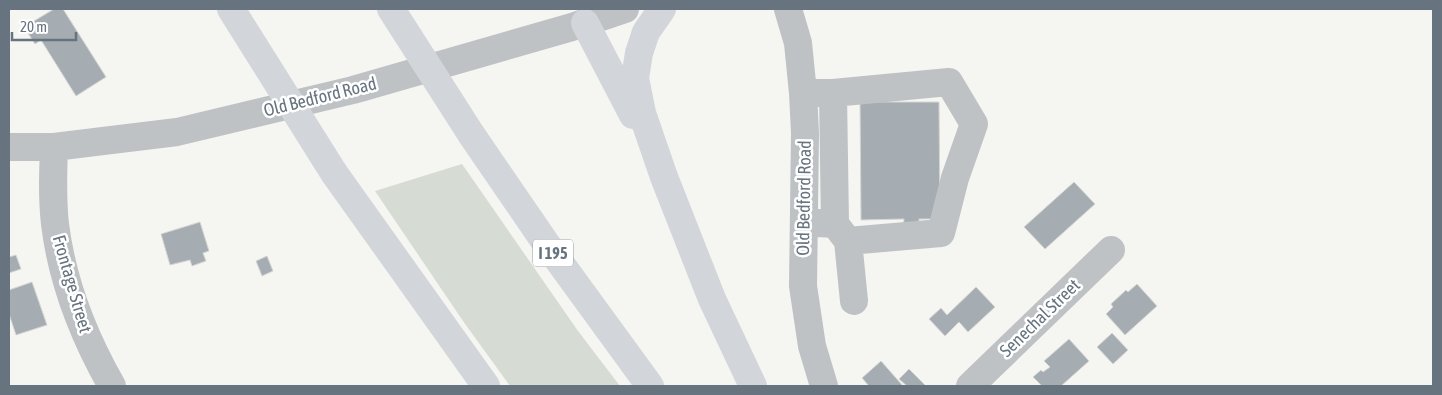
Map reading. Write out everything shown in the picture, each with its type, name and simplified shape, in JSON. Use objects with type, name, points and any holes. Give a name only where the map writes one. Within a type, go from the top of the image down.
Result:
[{"type":"highway","points":[[231,9],[334,173],[486,386]]},
{"type":"highway","points":[[662,9],[646,32],[638,53],[635,78],[642,113],[664,177],[712,299],[753,386]]},
{"type":"highway","name":"I 195","points":[[393,12],[460,118],[545,242],[650,386]]},
{"type":"highway","points":[[585,22],[664,177]]},
{"type":"street","name":"Old Bedford Road","points":[[9,147],[54,147],[177,132],[353,90],[625,9]]},
{"type":"street","name":"Old Bedford Road","points":[[788,9],[798,43],[803,93],[805,133],[803,286],[812,346],[824,386]]},
{"type":"street","points":[[803,93],[834,93],[948,82],[974,124],[956,178],[941,233],[842,232],[804,223]]},
{"type":"street","points":[[834,93],[842,232],[854,302]]},
{"type":"street","name":"Frontage Street","points":[[54,147],[53,197],[55,224],[64,270],[83,328],[112,386]]},
{"type":"street","name":"Senechal Street","points":[[970,386],[1111,250]]},
{"type":"shaded area","points":[[462,164],[578,331],[620,386],[510,386],[463,321],[375,191]]},
{"type":"building","points":[[54,9],[63,9],[106,77],[76,96],[41,40],[35,44],[24,27]]},
{"type":"building","points":[[860,102],[939,102],[940,219],[919,219],[919,230],[903,230],[904,219],[861,220]]},
{"type":"building","points":[[1074,182],[1095,204],[1045,249],[1024,227]]},
{"type":"building","points":[[200,222],[209,251],[203,253],[206,261],[192,266],[190,260],[170,265],[161,234]]},
{"type":"building","points":[[16,255],[21,269],[9,273],[9,257]]},
{"type":"building","points":[[267,256],[273,271],[262,276],[256,261]]},
{"type":"building","points":[[32,282],[47,325],[16,335],[9,314],[9,290]]},
{"type":"building","points":[[1137,284],[1157,306],[1125,335],[1106,314],[1113,307],[1111,304],[1126,290],[1128,292]]},
{"type":"building","points":[[976,287],[995,307],[968,332],[959,322],[945,336],[929,319],[941,308],[947,315]]},
{"type":"building","points":[[1112,333],[1128,350],[1113,364],[1097,347]]},
{"type":"building","points":[[1069,339],[1089,361],[1061,386],[1042,386],[1033,377],[1041,370],[1043,372],[1050,367],[1044,361]]},
{"type":"building","points":[[881,361],[903,386],[869,386],[862,378]]},
{"type":"building","points":[[909,369],[925,385],[907,386],[899,379]]}]
